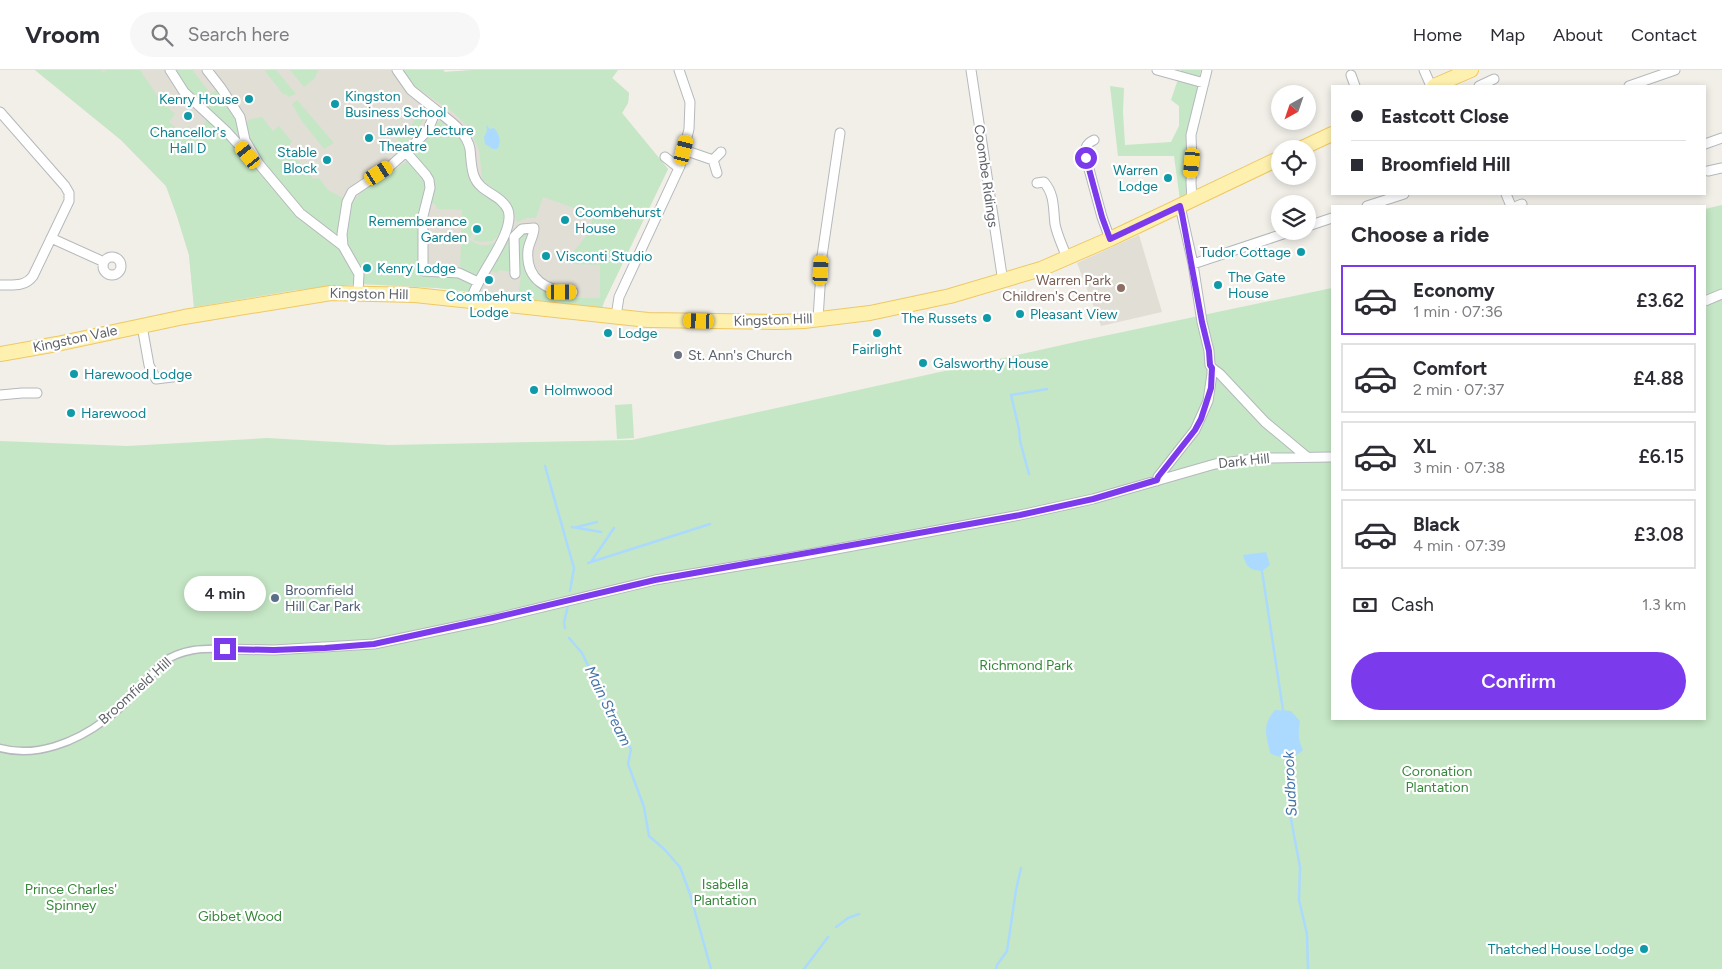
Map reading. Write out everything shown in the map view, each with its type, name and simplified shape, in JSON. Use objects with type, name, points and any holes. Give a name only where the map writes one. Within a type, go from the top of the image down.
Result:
[{"type":"main road","points":[[1435,85],[1470,70]]},
{"type":"main road","points":[[1316,142],[1331,134]]},
{"type":"main road","name":"Kingston Hill","points":[[145,325],[286,299],[331,293],[358,292],[471,300],[648,320],[743,322],[818,319],[889,310],[1003,282],[1067,258],[1271,162]]},
{"type":"main road","name":"Kingston Vale","points":[[0,354],[145,325]]},
{"type":"street","points":[[170,70],[184,92],[259,164],[300,212],[343,246],[359,274],[358,292]]},
{"type":"street","points":[[207,70],[240,116],[245,140],[259,164]]},
{"type":"street","points":[[397,70],[412,90],[464,135],[470,147],[474,176],[479,186],[504,204],[510,219],[509,237],[515,274]]},
{"type":"street","points":[[616,316],[619,297],[679,168],[684,150],[689,129],[690,102],[679,70]]},
{"type":"street","name":"Coombe Ridings","points":[[971,70],[1003,282]]},
{"type":"street","points":[[1157,70],[1204,83]]},
{"type":"street","points":[[1192,200],[1192,135],[1207,70]]},
{"type":"street","points":[[1424,70],[1432,85]]},
{"type":"street","points":[[1632,85],[1674,70]]},
{"type":"street","points":[[1351,75],[1356,85]]},
{"type":"street","points":[[1481,85],[1494,79]]},
{"type":"street","points":[[343,246],[342,234],[347,202],[352,192],[388,168],[406,152],[428,130],[436,110]]},
{"type":"street","points":[[0,112],[65,186],[69,194],[69,201],[29,282],[22,285],[0,285]]},
{"type":"street","points":[[818,319],[822,256],[840,133]]},
{"type":"street","points":[[1706,144],[1722,138]]},
{"type":"street","points":[[1094,140],[1088,143],[1085,149],[1086,158],[1110,239]]},
{"type":"street","points":[[684,150],[713,160],[717,173]]},
{"type":"street","points":[[406,152],[429,180],[430,188],[423,216],[423,271],[458,273],[478,282]]},
{"type":"street","points":[[713,160],[721,152]]},
{"type":"street","points":[[665,157],[679,168]]},
{"type":"street","points":[[1708,171],[1722,168]]},
{"type":"street","points":[[1037,184],[1044,182],[1050,188],[1054,201],[1056,225],[1067,258]]},
{"type":"street","points":[[1370,205],[1401,195]]},
{"type":"street","points":[[1507,195],[1515,205]]},
{"type":"street","points":[[1157,480],[1188,441],[1201,419],[1210,392],[1212,368],[1180,206]]},
{"type":"street","points":[[1316,223],[1331,218]]},
{"type":"street","points":[[471,300],[478,282],[509,237],[522,230],[534,228],[528,249],[528,258],[534,277],[541,284],[551,289],[573,292]]},
{"type":"street","points":[[52,238],[104,262]]},
{"type":"street","points":[[1192,264],[1271,238]]},
{"type":"street","points":[[1706,300],[1722,294]]},
{"type":"street","points":[[145,325],[149,365],[156,379],[180,376]]},
{"type":"street","points":[[1212,368],[1220,374],[1265,422],[1307,457]]},
{"type":"street","points":[[0,395],[37,393]]},
{"type":"street","name":"Dark Hill","points":[[1157,480],[1215,464],[1262,458],[1331,457]]},
{"type":"street","name":"Broomfield Hill","points":[[0,748],[14,752],[45,749],[84,733],[106,720],[121,707],[163,662],[192,649],[274,650],[374,644],[655,580],[1020,515],[1093,499],[1157,480]]},
{"type":"shaded area","points":[[35,70],[443,70],[445,72],[474,70],[618,70],[612,78],[629,93],[628,103],[622,113],[668,169],[602,308],[438,288],[362,284],[296,290],[194,307],[189,255],[166,186],[121,140]]},
{"type":"shaded area","name":"Warren Park Children's Centre","points":[[1139,235],[1162,312],[1101,326],[1077,263]]},
{"type":"green space","points":[[35,70],[101,70],[103,72],[106,70],[140,70],[159,98],[175,114],[169,122],[182,133],[187,126],[196,133],[207,120],[223,132],[340,247],[356,275],[357,284],[296,290],[194,307],[189,255],[166,186],[121,140]]},
{"type":"green space","points":[[173,70],[194,70],[211,94],[218,89],[236,116],[248,151],[188,93]]},
{"type":"green space","points":[[266,70],[276,70],[296,94],[288,97],[283,94]]},
{"type":"green space","points":[[290,70],[318,70],[315,78],[304,87]]},
{"type":"green space","points":[[402,70],[443,70],[445,72],[474,70],[618,70],[612,78],[629,93],[628,103],[622,113],[668,169],[602,308],[518,298],[520,273],[499,270],[497,273],[489,270],[507,240],[515,240],[527,232],[531,234],[531,274],[573,294],[573,298],[600,298],[600,265],[573,264],[574,251],[587,235],[594,215],[543,197],[536,218],[516,221],[508,199],[487,184],[482,178],[479,150],[465,124],[454,113],[416,87]]},
{"type":"green space","points":[[1181,70],[1201,70],[1188,134],[1188,196],[1180,200],[1174,156],[1118,156],[1110,86],[1124,88],[1125,145],[1171,142],[1179,126],[1179,106],[1171,100]]},
{"type":"green space","points":[[297,100],[334,143],[324,149],[301,120],[292,104]]},
{"type":"green space","points":[[421,112],[426,114],[420,126],[403,147],[397,139]]},
{"type":"green space","points":[[262,117],[273,131],[279,126],[292,142],[287,147],[313,179],[319,178],[328,190],[345,199],[339,240],[282,187],[257,154],[250,137],[247,122],[250,119]]},
{"type":"green space","points":[[443,121],[459,134],[463,142],[471,178],[475,187],[482,195],[499,206],[504,215],[502,230],[492,241],[480,242],[473,240],[481,229],[473,226],[472,228],[474,231],[469,240],[473,242],[484,245],[499,240],[477,279],[460,271],[462,210],[437,209],[436,205],[432,203],[415,153],[415,149],[434,123]]},
{"type":"green space","points":[[407,161],[422,177],[426,187],[421,272],[456,275],[473,283],[469,292],[438,288],[362,284],[346,240],[350,203],[363,191]]},
{"type":"green space","name":"Richmond Park","points":[[1722,205],[1722,969],[0,969],[0,441],[127,446],[267,438],[389,445],[632,440],[1080,341],[1331,288],[1331,720],[1706,720],[1706,209]]},
{"type":"green space","points":[[632,404],[634,438],[617,439],[615,405]]},
{"type":"water","points":[[486,125],[490,129],[494,128],[497,132],[500,141],[497,149],[493,149],[485,144]]},
{"type":"water","points":[[1266,552],[1270,565],[1262,571],[1254,570],[1245,562],[1243,555]]},
{"type":"water","points":[[1275,710],[1291,711],[1300,721],[1299,736],[1303,750],[1300,753],[1282,757],[1270,753],[1266,730],[1268,720]]},
{"type":"waterway","points":[[1029,474],[1011,395],[1047,389]]},
{"type":"waterway","points":[[545,466],[574,568],[570,591]]},
{"type":"waterway","points":[[577,527],[597,522]]},
{"type":"waterway","points":[[588,563],[710,524]]},
{"type":"waterway","points":[[572,527],[601,532]]},
{"type":"waterway","points":[[591,562],[614,528]]},
{"type":"waterway","name":"Sudbrook","points":[[1262,571],[1286,730]]},
{"type":"waterway","points":[[565,628],[564,623],[568,605]]},
{"type":"waterway","name":"Main Stream","points":[[569,638],[582,653],[613,718],[631,749],[628,764],[644,807],[649,836],[680,867],[690,894],[711,969]]},
{"type":"waterway","name":"Sudbrook","points":[[1290,755],[1290,814],[1300,867],[1299,900],[1307,934],[1308,969]]},
{"type":"waterway","points":[[996,969],[1007,951],[1021,868]]},
{"type":"waterway","points":[[836,927],[848,918],[859,914]]},
{"type":"waterway","points":[[804,969],[828,937]]},
{"type":"place","name":"Kenry House","points":[[249,99]]},
{"type":"place","name":"Kingston Business School","points":[[335,104]]},
{"type":"place","name":"Chancellor's Hall D","points":[[188,116]]},
{"type":"place","name":"Lawley Lecture Theatre","points":[[369,138]]},
{"type":"place","name":"Stable Block","points":[[327,160]]},
{"type":"place","name":"Warren Lodge","points":[[1168,178]]},
{"type":"place","name":"Coombehurst House","points":[[565,220]]},
{"type":"place","name":"Rememberance Garden","points":[[477,229]]},
{"type":"place","name":"Tudor Cottage","points":[[1301,252]]},
{"type":"place","name":"Visconti Studio","points":[[546,256]]},
{"type":"place","name":"Kenry Lodge","points":[[367,268]]},
{"type":"place","name":"Coombehurst Lodge","points":[[489,280]]},
{"type":"place","name":"The Gate House","points":[[1218,285]]},
{"type":"place","name":"Warren Park Children's Centre","points":[[1121,288]]},
{"type":"place","name":"Pleasant View","points":[[1020,314]]},
{"type":"place","name":"The Russets","points":[[987,318]]},
{"type":"place","name":"Lodge","points":[[608,333]]},
{"type":"place","name":"Fairlight","points":[[877,333]]},
{"type":"place","name":"St. Ann's Church","points":[[678,355]]},
{"type":"place","name":"Galsworthy House","points":[[923,363]]},
{"type":"place","name":"Harewood Lodge","points":[[74,374]]},
{"type":"place","name":"Holmwood","points":[[534,390]]},
{"type":"place","name":"Harewood","points":[[71,413]]},
{"type":"place","name":"Broomfield Hill Car Park","points":[[275,598]]},
{"type":"place","name":"Thatched House Lodge","points":[[1644,949]]},
{"type":"route","points":[[225,649],[274,650],[374,644],[655,580],[804,555],[1020,515],[1093,499],[1157,480],[1195,430],[1208,401],[1211,388],[1212,368],[1182,214],[1180,206],[1110,239],[1086,158]]},
{"type":"park label","name":"Coronation Plantation","points":[[1437,780]]},
{"type":"park label","name":"Isabella Plantation","points":[[725,892]]},
{"type":"park label","name":"Prince Charles' Spinney","points":[[71,898]]},
{"type":"park label","name":"Gibbet Wood","points":[[240,916]]}]
